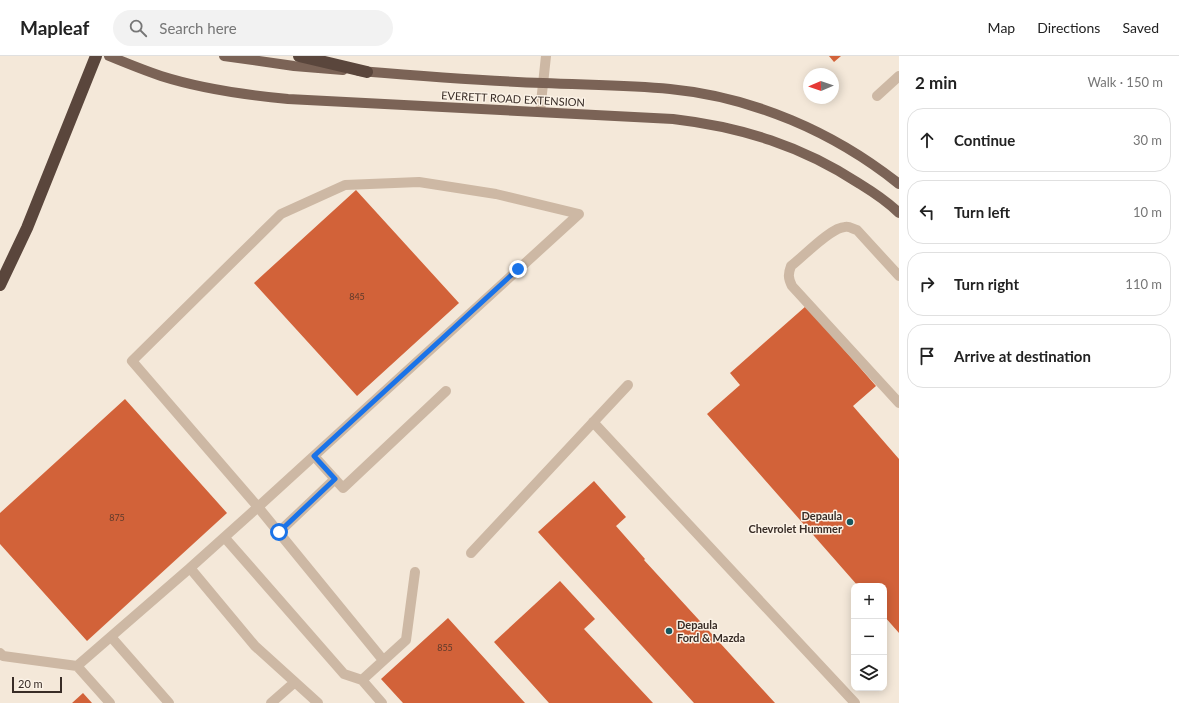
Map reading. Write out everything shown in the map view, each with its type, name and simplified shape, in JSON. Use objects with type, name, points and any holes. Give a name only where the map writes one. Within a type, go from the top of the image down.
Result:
[{"type":"highway","points":[[0,285],[27,228],[96,56]]},
{"type":"highway","points":[[298,56],[367,72]]},
{"type":"main road","name":"EVERETT ROAD EXTENSION","points":[[109,56],[161,76],[197,86],[240,94],[288,99],[673,119],[720,126],[779,142],[818,159],[844,173],[871,191],[899,213]]},
{"type":"main road","name":"EVERETT ROAD EXTENSION","points":[[224,56],[294,66],[367,72],[543,83],[635,86],[671,89],[710,95],[742,103],[782,116],[832,139],[882,170],[899,184]]},
{"type":"street","points":[[540,112],[546,56]]},
{"type":"street","points":[[877,96],[899,76]]},
{"type":"street","points":[[77,666],[112,638],[225,538],[258,507],[579,214],[496,194],[419,182],[344,184],[281,214],[132,361],[258,507],[279,532],[383,660]]},
{"type":"street","points":[[899,276],[857,230],[850,227],[833,230],[792,266],[788,273],[792,286],[899,403]]},
{"type":"street","points":[[471,553],[628,385]]},
{"type":"street","points":[[314,456],[343,488],[446,391]]},
{"type":"street","points":[[593,422],[855,703]]},
{"type":"street","points":[[279,532],[335,479]]},
{"type":"street","points":[[225,538],[344,674],[362,680],[382,703]]},
{"type":"street","points":[[190,568],[256,646],[318,703]]},
{"type":"street","points":[[362,680],[406,640],[415,572]]},
{"type":"street","points":[[112,638],[170,703]]},
{"type":"street","points":[[0,653],[2,656],[77,666],[110,703]]},
{"type":"street","points":[[271,703],[295,682]]},
{"type":"building","points":[[829,56],[841,56],[834,62]]},
{"type":"building","points":[[356,190],[459,303],[357,396],[254,283]]},
{"type":"building","name":"Depaula Chevrolet Hummer","points":[[806,306],[876,386],[853,406],[899,459],[899,633],[887,619],[887,583],[855,583],[707,414],[740,385],[730,373]]},
{"type":"building","points":[[125,399],[227,513],[87,641],[0,544],[0,513]]},
{"type":"building","name":"Depaula Ford & Mazda","points":[[594,481],[626,517],[616,526],[645,559],[644,560],[775,703],[694,703],[538,532]]},
{"type":"building","points":[[560,581],[595,619],[584,629],[653,703],[549,703],[494,642]]},
{"type":"building","points":[[448,618],[525,703],[403,703],[381,679]]},
{"type":"building","points":[[83,693],[92,703],[72,703]]},
{"type":"place","name":"Depaula Chevrolet Hummer","points":[[850,522]]},
{"type":"place","name":"Depaula Ford & Mazda","points":[[669,631]]},
{"type":"route","points":[[279,532],[335,479],[314,456],[518,269]]}]
